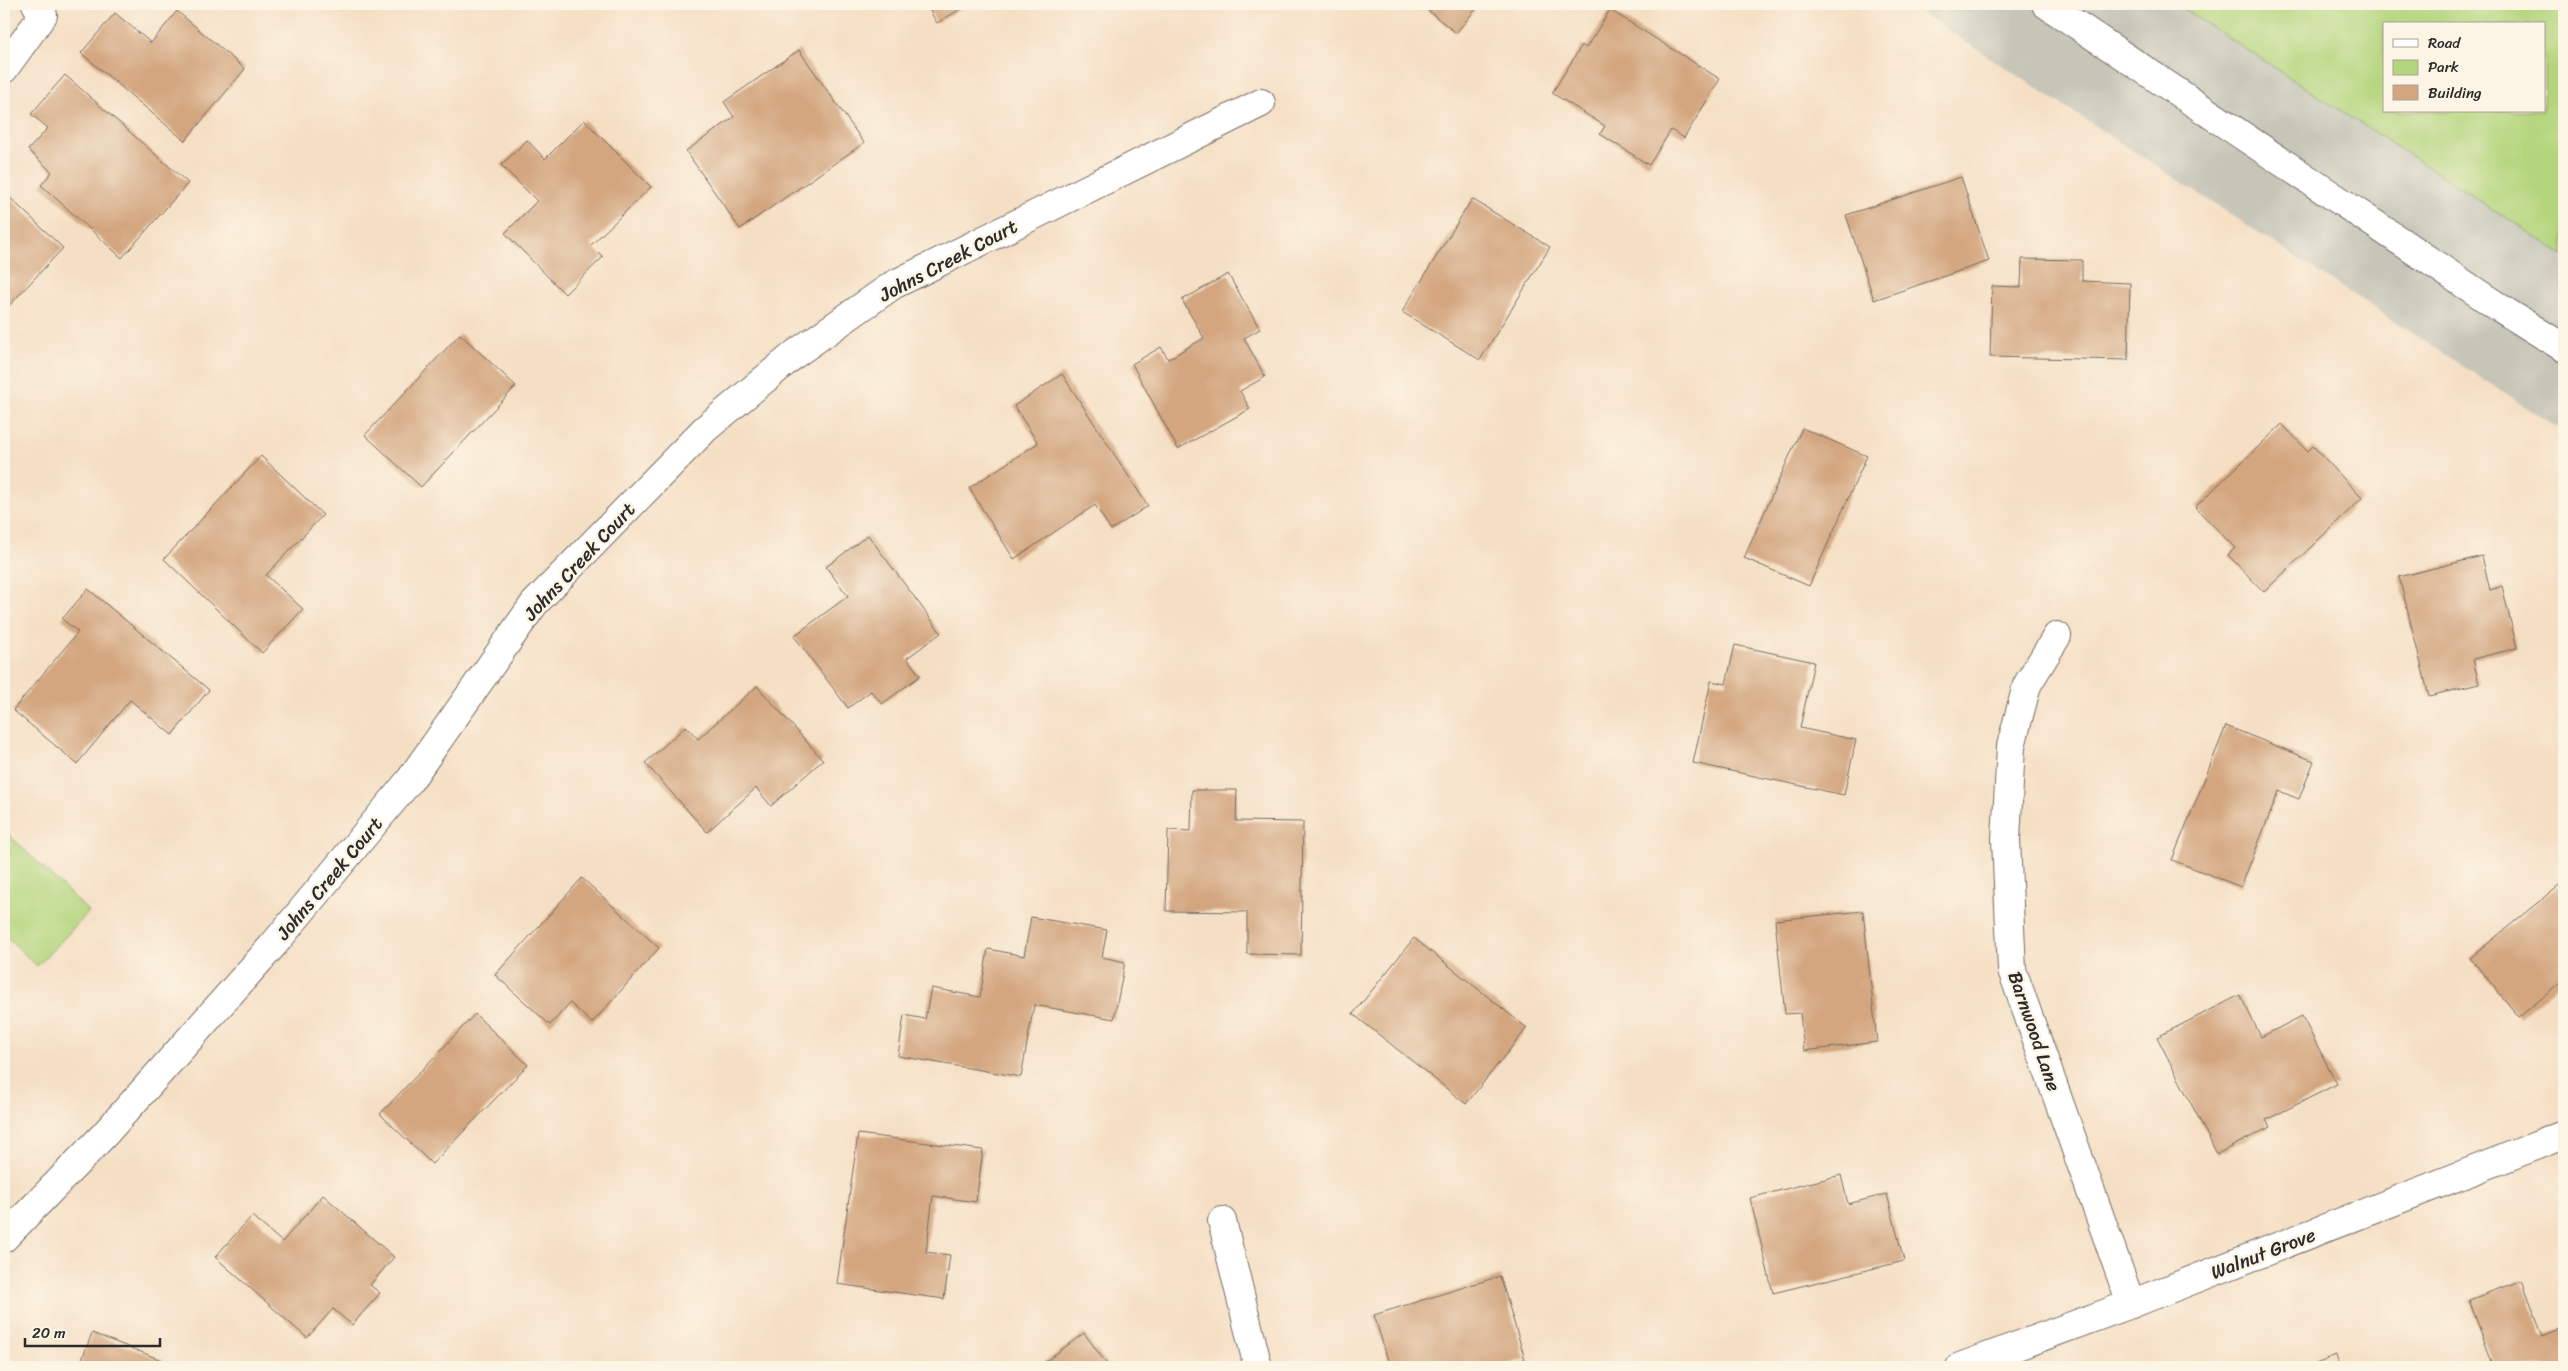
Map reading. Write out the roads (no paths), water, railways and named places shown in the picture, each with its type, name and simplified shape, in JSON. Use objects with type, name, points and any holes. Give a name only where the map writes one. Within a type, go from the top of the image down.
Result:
[{"type":"street","points":[[4,69],[43,15],[36,4]]},
{"type":"street","points":[[2046,4],[2500,308],[2564,348]]},
{"type":"street","name":"Johns Creek Court","points":[[4,1238],[104,1135],[298,914],[410,780],[534,604],[705,429],[795,354],[893,285],[1261,102]]},
{"type":"street","name":"Barnwood Lane","points":[[2057,636],[2027,685],[2011,746],[2006,840],[2012,970],[2131,1304]]},
{"type":"street","name":"Walnut Grove","points":[[1960,1367],[2131,1304],[2564,1135]]},
{"type":"street","points":[[1222,1221],[1258,1367]]}]
